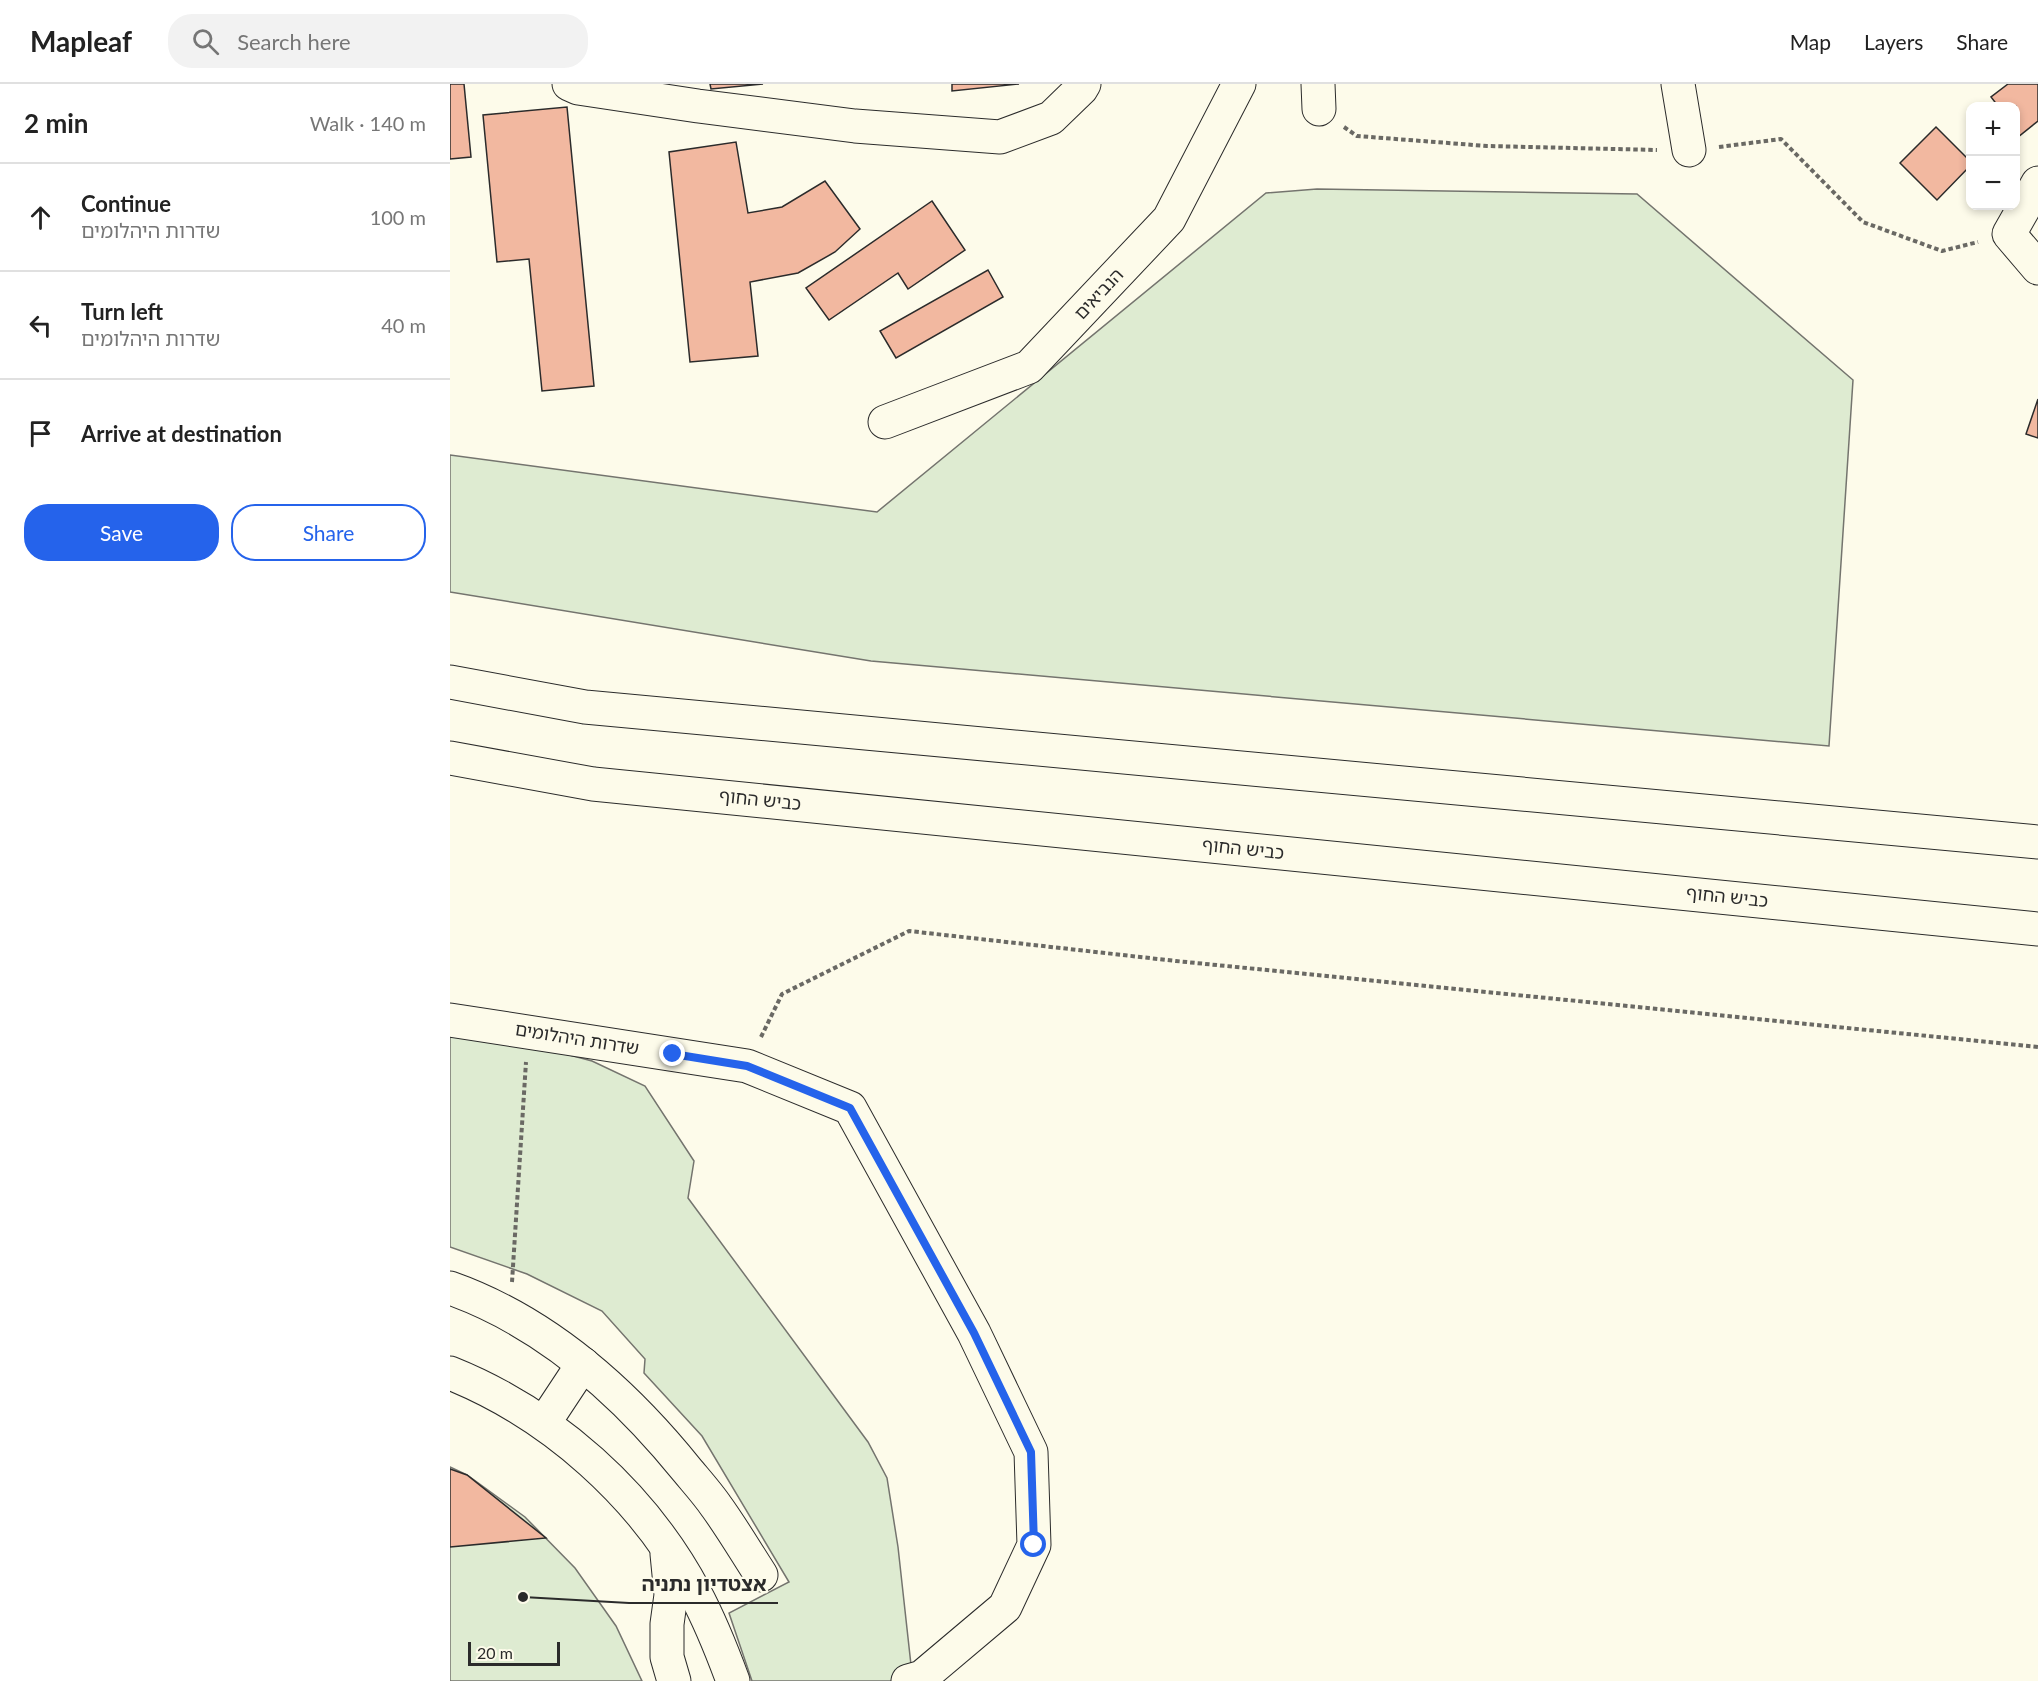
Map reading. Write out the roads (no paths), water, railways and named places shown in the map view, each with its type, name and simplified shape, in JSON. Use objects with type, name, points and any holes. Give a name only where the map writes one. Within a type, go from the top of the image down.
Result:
[{"type":"main road","points":[[569,84],[578,88],[698,106],[855,126],[1000,137],[1051,117],[1084,84]]},
{"type":"main road","name":"הנביאים","points":[[885,422],[1029,367],[1169,219],[1239,84]]},
{"type":"main road","points":[[1678,84],[1689,150]]},
{"type":"main road","points":[[2038,183],[2009,234],[2038,268]]},
{"type":"main road","points":[[450,682],[585,707],[2038,842]]},
{"type":"main road","name":"כביש החוף","points":[[450,758],[593,784],[2038,929]]},
{"type":"main road","name":"שדרות היהלומים","points":[[450,1020],[747,1066],[850,1108],[974,1333],[1031,1452],[1034,1545],[1005,1607],[922,1677],[908,1681]]},
{"type":"main road","points":[[450,1288],[482,1299],[558,1344],[605,1381],[664,1441],[715,1504],[761,1575]]},
{"type":"main road","points":[[544,1424],[583,1364]]},
{"type":"main road","points":[[450,1373],[477,1384],[544,1424],[589,1460],[630,1501],[666,1546],[694,1592],[717,1639],[733,1681]]},
{"type":"main road","points":[[666,1546],[671,1595],[667,1624],[667,1657],[674,1681]]},
{"type":"place","name":"אצטדיון נתניה","points":[[523,1597]]}]
